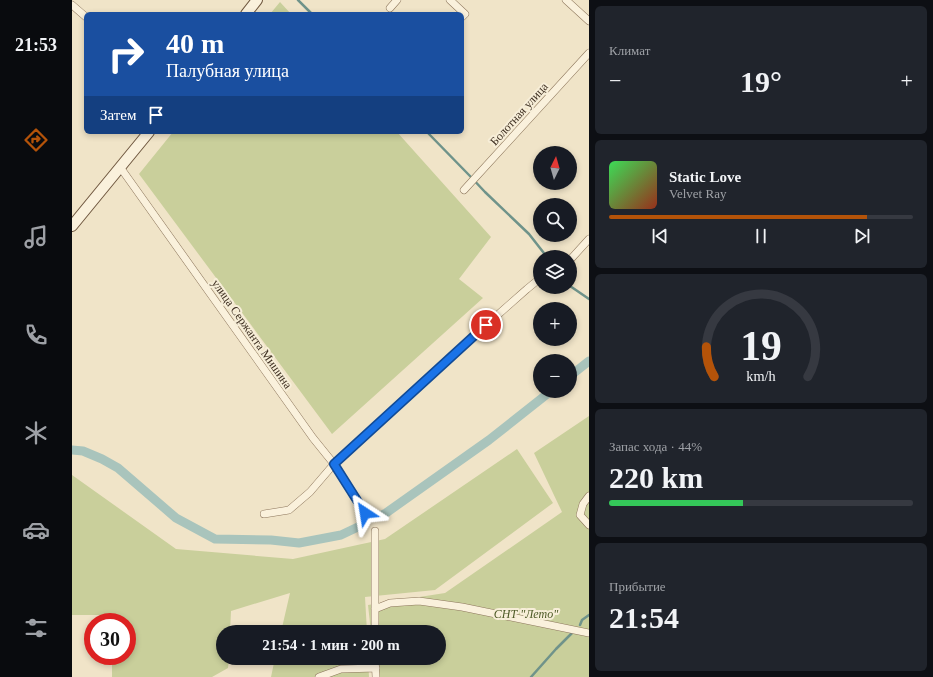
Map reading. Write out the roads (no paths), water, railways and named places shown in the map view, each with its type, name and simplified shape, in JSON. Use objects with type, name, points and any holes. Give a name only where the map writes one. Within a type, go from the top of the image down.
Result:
[{"type":"street","points":[[248,12],[257,0]]},
{"type":"street","points":[[390,8],[397,0]]},
{"type":"street","points":[[450,0],[463,12]]},
{"type":"street","points":[[566,0],[589,21]]},
{"type":"street","points":[[72,5],[84,15]]},
{"type":"street","name":"Болотная улица","points":[[464,190],[589,53]]},
{"type":"street","points":[[72,226],[147,134]]},
{"type":"street","name":"улица Сержанта Мишина","points":[[120,167],[313,438],[334,464],[365,513]]},
{"type":"street","points":[[577,252],[589,239]]},
{"type":"street","points":[[264,514],[290,510],[310,492],[334,464],[476,334],[533,284]]},
{"type":"street","points":[[589,496],[583,504],[580,515],[589,525]]},
{"type":"street","points":[[375,531],[375,625]]},
{"type":"street","points":[[375,609],[390,603],[419,601],[462,607],[589,633]]},
{"type":"street","points":[[319,677],[341,669],[376,668],[376,677]]},
{"type":"waterway","points":[[298,0],[310,12]]},
{"type":"waterway","points":[[429,134],[485,192],[529,234],[542,250]]},
{"type":"waterway","points":[[577,291],[589,299]]},
{"type":"waterway","points":[[577,370],[589,361]]},
{"type":"waterway","points":[[380,516],[489,440],[542,398]]},
{"type":"waterway","points":[[72,450],[83,451],[118,468],[176,518],[215,539],[271,540],[299,543],[341,535],[360,526]]},
{"type":"waterway","points":[[580,625],[582,620],[589,615]]},
{"type":"waterway","points":[[531,677],[572,633]]},
{"type":"park label","name":"СНТ \"Лето\"","points":[[526,614]]}]
